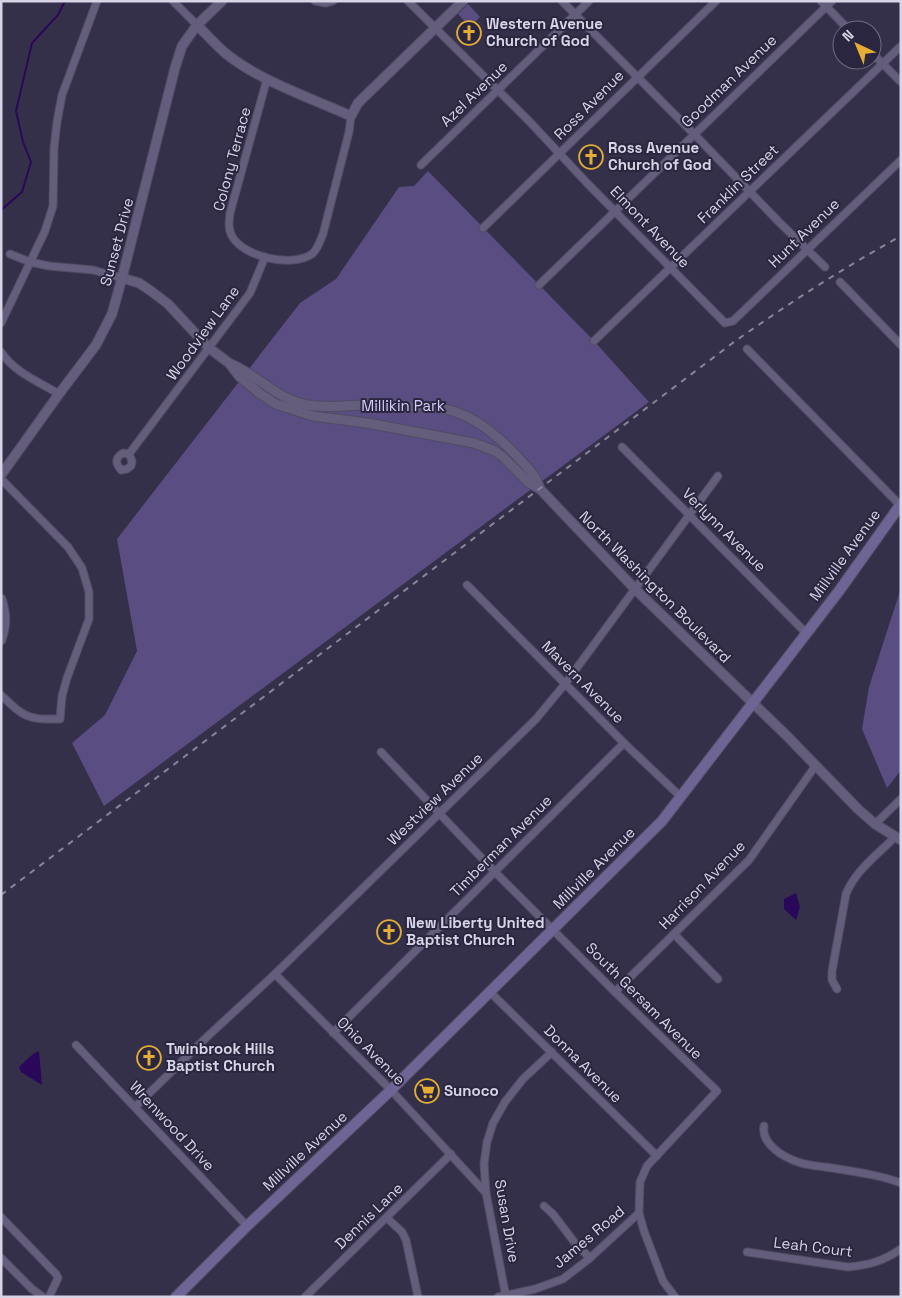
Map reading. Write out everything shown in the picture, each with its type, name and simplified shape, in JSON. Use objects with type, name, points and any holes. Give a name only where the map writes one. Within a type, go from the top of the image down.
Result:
[{"type":"main road","name":"Millville Avenue","points":[[176,1297],[247,1226],[391,1090],[662,821],[839,591],[900,505]]},
{"type":"street","points":[[1,323],[45,231],[53,206],[54,148],[62,95],[97,1]]},
{"type":"street","points":[[173,1],[224,52],[238,62],[267,79],[351,116]]},
{"type":"street","name":"Sunset Drive","points":[[1,475],[96,345],[112,314],[177,60],[182,46],[197,25],[222,1]]},
{"type":"street","points":[[315,1],[330,2]]},
{"type":"street","name":"Elmont Avenue","points":[[408,1],[560,153],[587,183],[725,323]]},
{"type":"street","points":[[265,257],[291,261],[301,260],[317,249],[324,234],[351,116],[358,103],[463,1]]},
{"type":"street","points":[[562,1],[825,267]]},
{"type":"street","name":"Azel Avenue","points":[[421,165],[588,1]]},
{"type":"street","name":"Ross Avenue","points":[[483,228],[716,1]]},
{"type":"street","points":[[826,3],[840,20]]},
{"type":"street","name":"Goodman Avenue","points":[[539,285],[826,3]]},
{"type":"street","name":"Franklin Street","points":[[594,341],[901,46]]},
{"type":"street","points":[[883,64],[901,82]]},
{"type":"street","name":"Colony Terrace","points":[[265,257],[248,251],[238,244],[232,237],[229,229],[230,213],[267,79]]},
{"type":"street","name":"Hunt Avenue","points":[[725,323],[733,320],[901,160]]},
{"type":"street","name":"North Washington Boulevard","points":[[10,254],[30,262],[49,266],[93,270],[138,283],[168,304],[209,348],[229,363],[244,370],[282,396],[307,404],[323,406],[432,407],[453,411],[469,417],[497,437],[512,452],[536,478],[540,489]]},
{"type":"street","name":"Woodview Lane","points":[[129,454],[250,293],[265,257]]},
{"type":"street","points":[[840,282],[901,345]]},
{"type":"street","points":[[747,349],[900,505]]},
{"type":"street","points":[[1,352],[14,367],[59,394]]},
{"type":"street","name":"North Washington Boulevard","points":[[229,363],[259,393],[276,404],[313,416],[399,428],[474,443],[495,451],[528,482],[540,489],[636,588],[787,736],[858,809],[875,824],[898,838]]},
{"type":"street","name":"Verlynn Avenue","points":[[622,447],[806,633]]},
{"type":"street","name":"Westview Avenue","points":[[134,1107],[275,974],[536,719],[565,684],[718,476]]},
{"type":"street","points":[[1,479],[68,548],[82,568],[89,592],[89,619],[67,678],[62,696],[60,719],[31,718],[19,711],[1,695]]},
{"type":"street","name":"Mavern Avenue","points":[[467,585],[681,798]]},
{"type":"street","points":[[1,599],[6,625],[1,640]]},
{"type":"street","name":"Timberman Avenue","points":[[333,1033],[624,743]]},
{"type":"street","name":"South Gersam Avenue","points":[[381,752],[495,872],[716,1090],[656,1156]]},
{"type":"street","name":"Harrison Avenue","points":[[615,992],[749,860],[816,765]]},
{"type":"street","points":[[875,824],[901,799]]},
{"type":"street","points":[[837,989],[832,980],[832,970],[846,894],[850,884],[856,876],[898,838]]},
{"type":"street","points":[[674,934],[718,979]]},
{"type":"street","name":"Ohio Avenue","points":[[275,974],[391,1090],[486,1192]]},
{"type":"street","name":"Donna Avenue","points":[[490,992],[656,1156]]},
{"type":"street","name":"Wrenwood Drive","points":[[76,1045],[247,1226]]},
{"type":"street","name":"Susan Drive","points":[[507,1295],[486,1192],[484,1164],[487,1142],[493,1123],[505,1102],[523,1079],[552,1052]]},
{"type":"street","points":[[764,1126],[764,1136],[768,1142],[785,1156],[798,1162],[886,1177],[901,1183]]},
{"type":"street","name":"Dennis Lane","points":[[306,1297],[451,1154]]},
{"type":"street","points":[[656,1156],[647,1166],[640,1182],[639,1213],[663,1281],[675,1297]]},
{"type":"street","points":[[544,1206],[590,1258]]},
{"type":"street","name":"James Road","points":[[498,1297],[535,1289],[563,1279],[590,1258],[639,1213]]},
{"type":"street","points":[[1,1217],[56,1274],[58,1278],[49,1297]]},
{"type":"street","points":[[387,1218],[402,1232],[406,1240],[418,1297]]},
{"type":"street","name":"Leah Court","points":[[747,1252],[848,1267],[877,1262],[901,1249]]},
{"type":"street","points":[[1,1258],[42,1297]]},
{"type":"green space","points":[[468,4],[480,17],[470,27],[458,14]]},
{"type":"green space","name":"Millikin Park","points":[[428,171],[594,341],[649,402],[104,806],[72,743],[105,715],[137,651],[117,539],[300,303],[336,279],[399,187],[414,186]]},
{"type":"green space","points":[[901,588],[901,770],[887,788],[862,729],[869,687]]},
{"type":"shaded area","points":[[796,893],[800,907],[796,920],[784,909],[784,899]]},
{"type":"shaded area","points":[[39,1051],[42,1085],[21,1072],[19,1067]]},
{"type":"waterway","points":[[1,210],[22,192],[31,162],[23,142],[16,111],[32,43],[58,15],[65,1]]},
{"type":"railway","points":[[1,895],[734,342],[816,287],[901,236]]},
{"type":"place","name":"Western Avenue Church of God","points":[[469,33]]},
{"type":"place","name":"Ross Avenue Church of God","points":[[591,157]]},
{"type":"place","name":"New Liberty United Baptist Church","points":[[389,932]]},
{"type":"place","name":"Twinbrook Hills Baptist Church","points":[[149,1058]]},
{"type":"place","name":"Sunoco","points":[[427,1091]]}]
